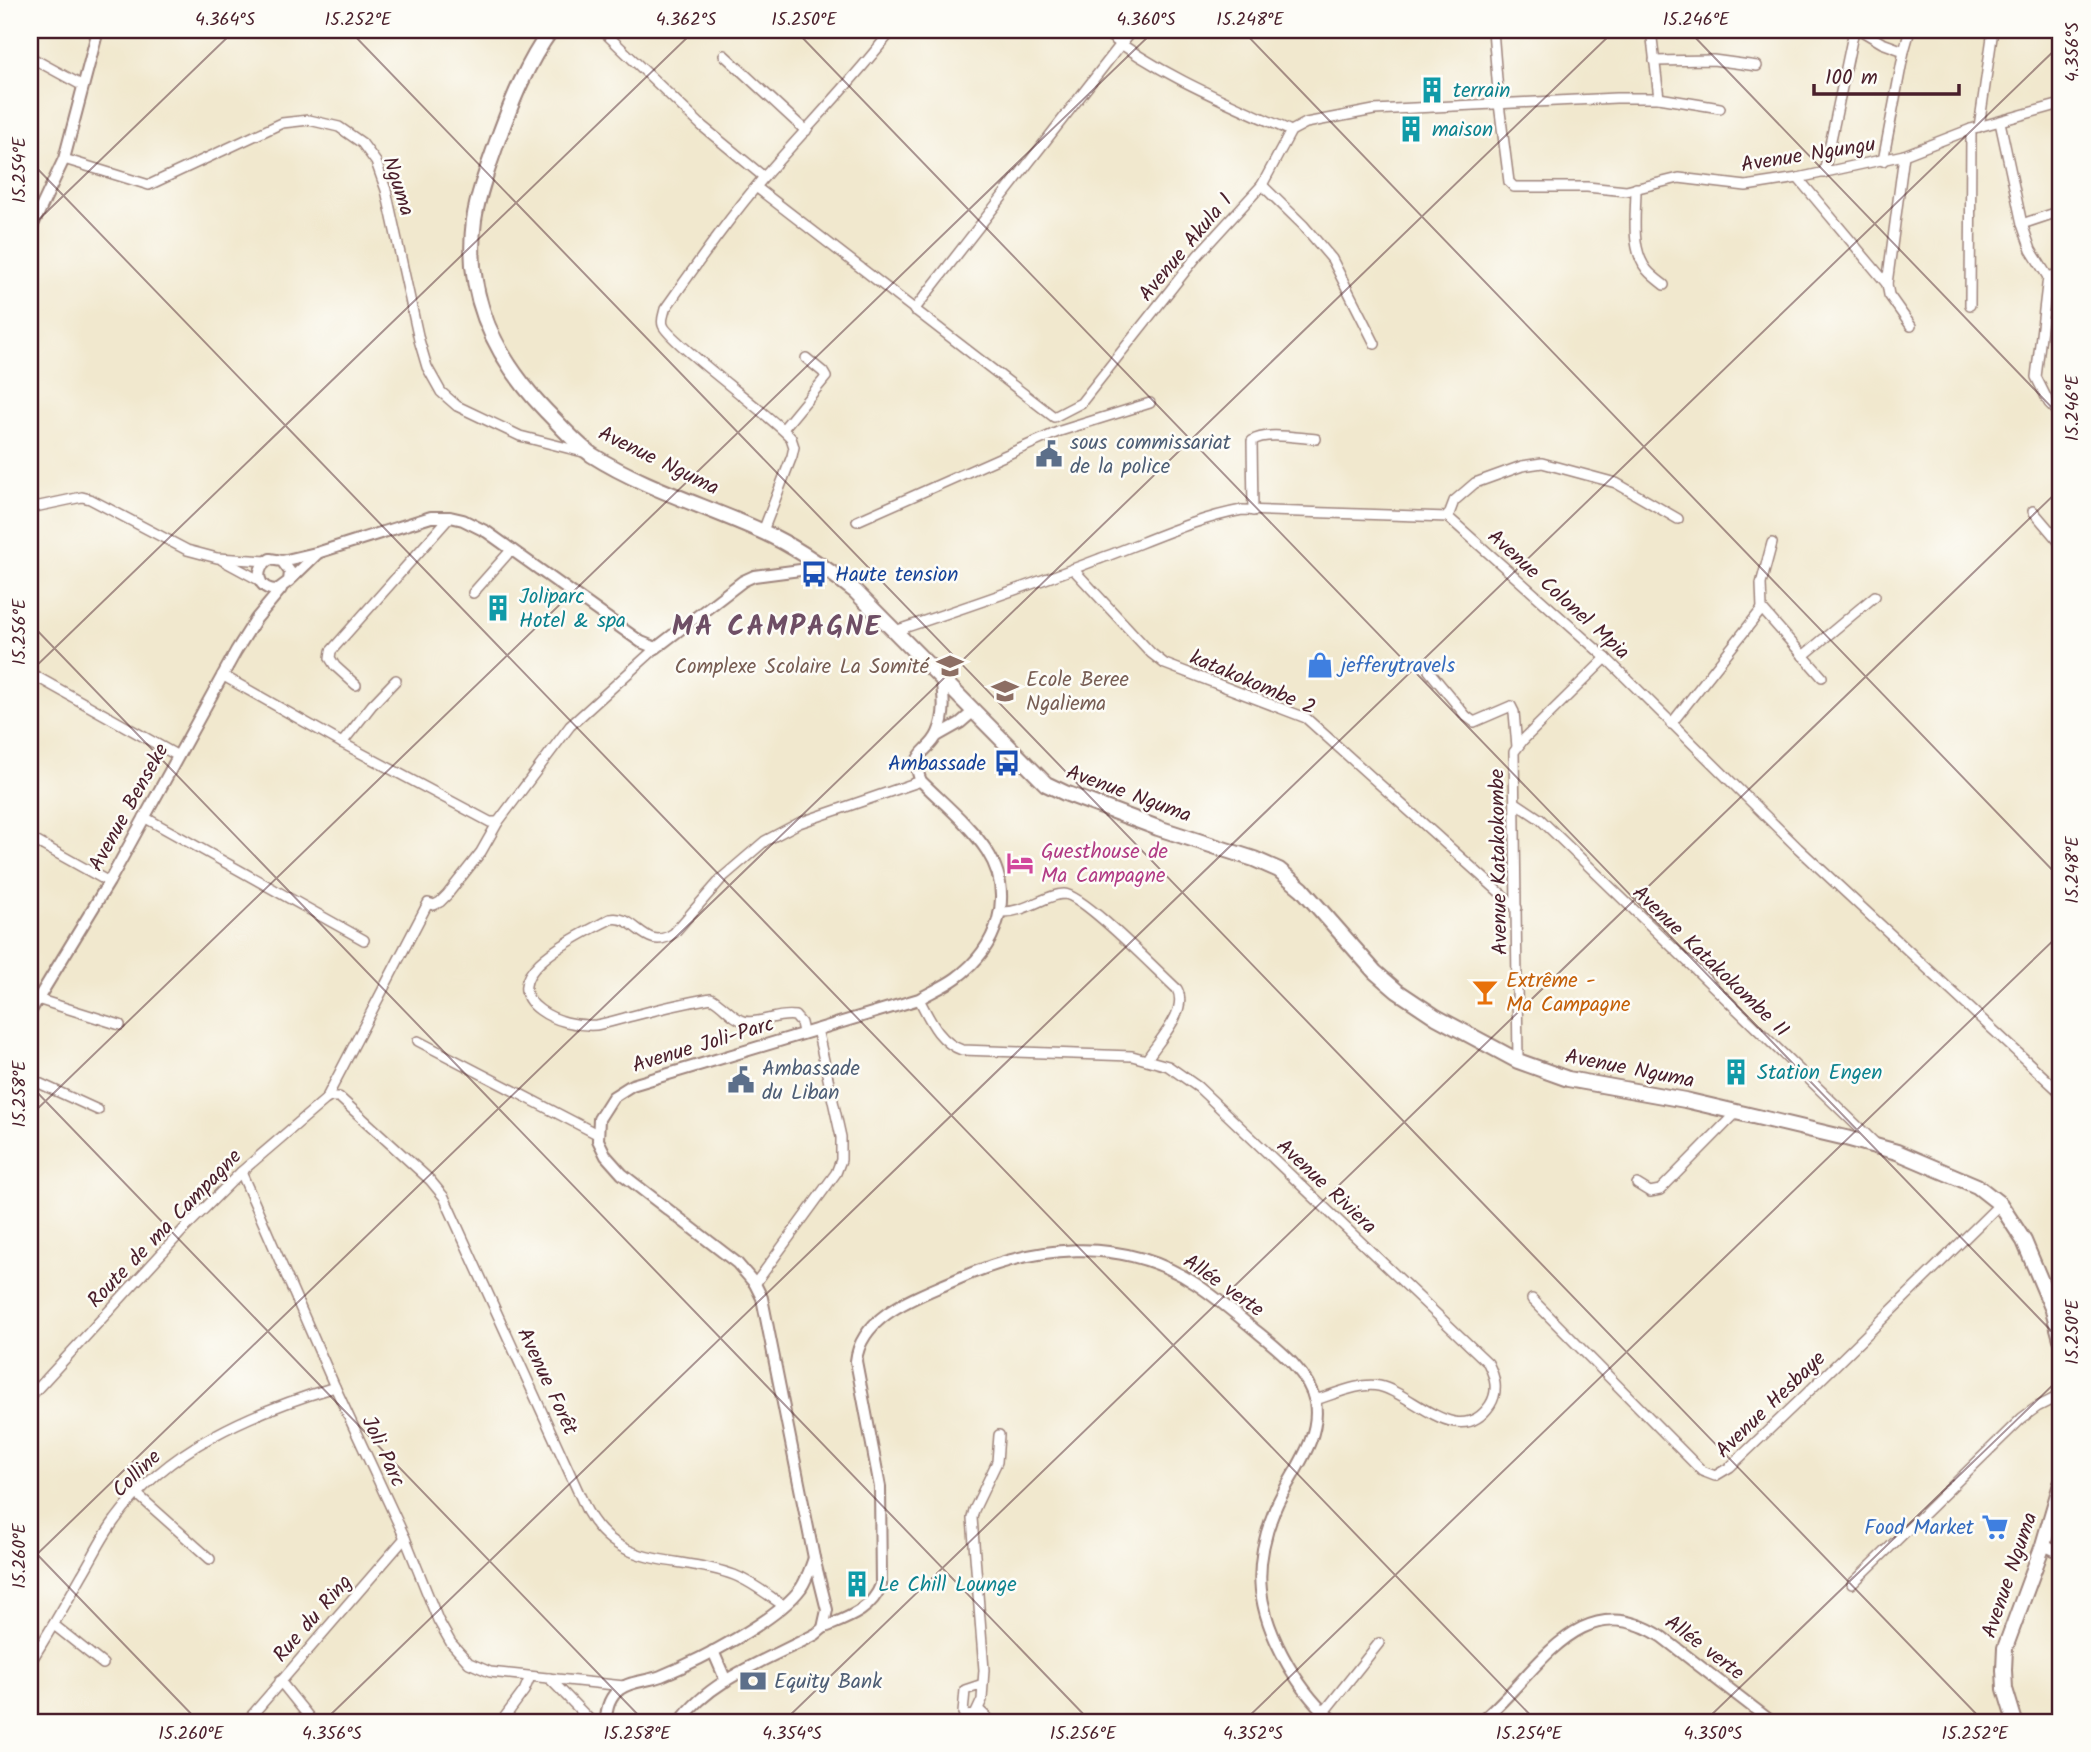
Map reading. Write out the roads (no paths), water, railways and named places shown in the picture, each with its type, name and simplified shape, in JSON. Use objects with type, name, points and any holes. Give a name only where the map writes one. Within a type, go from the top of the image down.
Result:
[{"type":"main road","name":"Avenue Nguma","points":[[551,30],[520,82],[474,219],[472,252],[475,286],[489,329],[510,370],[563,429],[592,454],[641,480],[762,531],[823,567],[855,591],[1054,789],[1279,870],[1302,889],[1375,972],[1397,991],[1436,1017],[1518,1061],[1568,1079],[1685,1100],[1880,1148],[1964,1179],[1987,1192],[2000,1204],[2024,1241],[2036,1265],[2061,1339]]},
{"type":"main road","name":"Avenue Nguma","points":[[2015,1722],[2005,1689],[2005,1648],[2043,1545],[2061,1483]]},
{"type":"street","points":[[30,231],[64,159],[98,30]]},
{"type":"street","points":[[602,30],[702,126],[764,177]]},
{"type":"street","points":[[762,531],[792,456],[794,447],[791,438],[671,337],[663,327],[665,309],[764,177],[891,30]]},
{"type":"street","points":[[1102,30],[1122,45],[1199,90],[1291,131],[1306,123],[1374,110],[1659,98],[1720,108]]},
{"type":"street","points":[[914,310],[1132,30]]},
{"type":"street","points":[[1493,30],[1499,104]]},
{"type":"street","points":[[1651,30],[1659,98]]},
{"type":"street","points":[[1824,173],[1854,30]]},
{"type":"street","points":[[1860,30],[1903,51]]},
{"type":"street","points":[[1883,160],[1903,51],[1910,30]]},
{"type":"street","points":[[1970,304],[1975,128],[1993,30]]},
{"type":"street","points":[[724,55],[806,131]]},
{"type":"street","points":[[30,57],[83,86]]},
{"type":"street","points":[[1654,61],[1713,60],[1757,66]]},
{"type":"street","name":"Avenue Ngungu","points":[[1499,104],[1509,182],[1512,186],[1587,187],[1619,191],[1679,178],[1746,186],[1824,173],[1904,155],[1975,128],[2061,104]]},
{"type":"street","name":"Nguma","points":[[64,159],[149,185],[282,122],[309,120],[339,127],[362,143],[376,162],[386,190],[419,340],[427,368],[441,392],[457,406],[520,436],[592,454]]},
{"type":"street","points":[[2000,122],[2022,224],[2031,250],[2048,278],[2036,377],[2049,402],[2061,415]]},
{"type":"street","name":"Avenue Akula 1","points":[[1054,417],[1080,403],[1198,255],[1262,185],[1291,131]]},
{"type":"street","points":[[1904,155],[1887,284],[1889,295],[1911,326]]},
{"type":"street","points":[[1798,178],[1887,284]]},
{"type":"street","points":[[1262,185],[1303,225],[1332,259],[1375,344]]},
{"type":"street","points":[[756,187],[1054,417],[1060,431]]},
{"type":"street","points":[[1636,188],[1639,257],[1648,271],[1664,285]]},
{"type":"street","points":[[2022,224],[2061,211]]},
{"type":"street","points":[[2048,278],[2061,273]]},
{"type":"street","points":[[783,429],[826,377],[806,358]]},
{"type":"street","points":[[857,521],[1060,431],[1150,403]]},
{"type":"street","points":[[1253,511],[1252,441],[1256,437],[1269,436],[1316,439]]},
{"type":"street","points":[[895,631],[1204,520],[1242,510],[1448,517],[1454,501],[1475,483],[1522,466],[1542,463],[1616,483],[1678,519]]},
{"type":"street","points":[[30,508],[82,497],[90,499],[174,544],[217,558],[273,590],[285,585],[290,572],[282,561]]},
{"type":"street","points":[[2033,511],[2057,531],[2061,544]]},
{"type":"street","points":[[217,558],[282,561],[320,552],[421,519],[450,517],[475,526],[512,549],[641,642],[656,648]]},
{"type":"street","points":[[356,685],[335,666],[330,658],[331,651],[450,517]]},
{"type":"street","name":"Avenue Colonel Mpia","points":[[1448,517],[1606,658],[1798,848],[2061,1093]]},
{"type":"street","points":[[1772,543],[1761,584],[1762,609],[1822,677]]},
{"type":"street","points":[[473,593],[512,549]]},
{"type":"street","points":[[256,619],[285,585],[320,552]]},
{"type":"street","points":[[256,619],[262,584],[258,573],[267,561]]},
{"type":"street","points":[[325,1100],[428,903],[434,905],[447,895],[486,845],[570,726],[656,648],[743,581],[754,576],[823,567]]},
{"type":"street","name":"katakokombe 2","points":[[1073,569],[1151,653],[1165,664],[1306,718],[1517,908]]},
{"type":"street","points":[[1803,656],[1875,596]]},
{"type":"street","points":[[1671,724],[1762,609]]},
{"type":"street","name":"Avenue Benseke","points":[[30,1012],[109,882],[222,675],[256,619]]},
{"type":"street","name":"Avenue Katakokombe","points":[[1518,1061],[1516,803],[1513,757],[1517,747],[1606,658]]},
{"type":"street","points":[[1429,671],[1474,722],[1511,706],[1517,747]]},
{"type":"street","points":[[30,673],[178,757]]},
{"type":"street","points":[[222,675],[490,822],[502,819]]},
{"type":"street","points":[[937,736],[944,713],[941,678]]},
{"type":"street","points":[[342,743],[396,680]]},
{"type":"street","points":[[803,1032],[801,1023],[795,1016],[783,1014],[748,1022],[740,1020],[723,1004],[711,998],[597,1025],[571,1024],[539,1009],[527,995],[526,989],[531,970],[552,951],[610,919],[623,920],[658,940],[670,936],[723,877],[765,841],[799,823],[921,780],[917,770],[918,757],[937,736],[960,723],[974,711]]},
{"type":"street","name":"Avenue Joli-Parc","points":[[597,1134],[599,1119],[607,1104],[620,1091],[632,1085],[919,999],[956,978],[969,967],[988,944],[1001,912],[1001,890],[996,871],[986,851],[921,780]]},
{"type":"street","name":"Avenue Katakokombe II","points":[[1516,803],[1540,820],[1880,1148]]},
{"type":"street","points":[[144,817],[364,940]]},
{"type":"street","points":[[30,838],[109,882]]},
{"type":"street","points":[[1001,912],[1013,913],[1058,895],[1073,897],[1100,918],[1177,989],[1180,1002],[1177,1014],[1147,1059]]},
{"type":"street","points":[[37,999],[120,1025]]},
{"type":"street","name":"Avenue Riviera","points":[[919,999],[945,1041],[962,1050],[1132,1056],[1179,1071],[1488,1363],[1496,1389],[1490,1404],[1481,1414],[1462,1422],[1441,1418],[1381,1386],[1362,1387],[1315,1400]]},
{"type":"street","points":[[755,1284],[836,1173],[841,1160],[841,1137],[817,1029]]},
{"type":"street","points":[[418,1041],[597,1134],[606,1156],[622,1174],[737,1263],[755,1284],[766,1314],[814,1558],[827,1610],[823,1628]]},
{"type":"street","points":[[30,1079],[98,1110]]},
{"type":"street","name":"Route de ma Campagne","points":[[30,1397],[125,1291],[241,1172],[325,1100],[335,1096]]},
{"type":"street","name":"Avenue Forêt","points":[[335,1096],[341,1098],[438,1188],[444,1197],[587,1511],[599,1530],[615,1544],[645,1557],[734,1575],[784,1606]]},
{"type":"street","points":[[1637,1184],[1650,1192],[1660,1190],[1735,1113]]},
{"type":"street","name":"Joli Parc","points":[[241,1172],[335,1387],[405,1538],[438,1620],[460,1655],[479,1669],[624,1686]]},
{"type":"street","name":"Avenue Hesbaye","points":[[1532,1299],[1702,1471],[1715,1476],[1730,1467],[2000,1204]]},
{"type":"street","name":"Allée verte","points":[[680,1722],[693,1706],[726,1681],[866,1607],[876,1598],[881,1585],[880,1487],[857,1372],[857,1351],[865,1335],[882,1318],[932,1290],[986,1266],[1022,1256],[1083,1250],[1138,1258],[1196,1284],[1236,1314],[1291,1362],[1315,1400]]},
{"type":"street","name":"Colline","points":[[30,1663],[107,1531],[137,1494],[180,1456],[222,1430],[288,1402],[335,1387]]},
{"type":"street","points":[[1852,1584],[2022,1418],[2061,1395]]},
{"type":"street","points":[[1315,1400],[1317,1422],[1276,1508],[1264,1545],[1260,1579],[1264,1612],[1275,1641],[1297,1680],[1323,1712],[1335,1722]]},
{"type":"street","points":[[983,1684],[965,1690],[963,1713],[968,1720],[979,1710],[983,1684],[984,1670],[972,1518],[997,1462],[999,1436]]},
{"type":"street","points":[[137,1494],[211,1559]]},
{"type":"street","name":"Rue du Ring","points":[[246,1722],[405,1538]]},
{"type":"street","points":[[2043,1545],[2061,1553]]},
{"type":"street","points":[[607,1722],[611,1699],[624,1686],[660,1676],[713,1651],[784,1606],[802,1587],[814,1558]]},
{"type":"street","name":"Allée verte","points":[[1479,1722],[1493,1718],[1560,1641],[1593,1622],[1617,1619],[1652,1630],[1772,1722]]},
{"type":"street","points":[[54,1625],[103,1664]]},
{"type":"street","points":[[1316,1722],[1379,1643]]},
{"type":"street","points":[[713,1651],[726,1681]]},
{"type":"street","points":[[501,1722],[524,1691],[530,1677]]},
{"type":"street","points":[[550,1678],[592,1722]]},
{"type":"street","points":[[280,1681],[313,1722]]},
{"type":"street","points":[[979,1710],[992,1722]]},
{"type":"place","name":"terrain","points":[[1432,90]]},
{"type":"place","name":"maison","points":[[1411,129]]},
{"type":"place","name":"sous commissariat de la police","points":[[1049,454]]},
{"type":"place","name":"Haute tension","points":[[814,574]]},
{"type":"place","name":"Joliparc Hotel & spa","points":[[498,608]]},
{"type":"place","name":"jefferytravels","points":[[1320,665]]},
{"type":"place","name":"Complexe Scolaire La Somité","points":[[950,666]]},
{"type":"place","name":"Ecole Beree Ngaliema","points":[[1005,691]]},
{"type":"place","name":"Ambassade","points":[[1007,763]]},
{"type":"place","name":"Guesthouse de Ma Campagne","points":[[1020,863]]},
{"type":"place","name":"Extrême - Ma Campagne","points":[[1485,992]]},
{"type":"place","name":"Station Engen","points":[[1736,1072]]},
{"type":"place","name":"Ambassade du Liban","points":[[741,1080]]},
{"type":"place","name":"Food Market","points":[[1995,1527]]},
{"type":"place","name":"Le Chill Lounge","points":[[857,1584]]},
{"type":"place","name":"Equity Bank","points":[[753,1681]]},
{"type":"district","name":"MA CAMPAGNE","points":[[777,625]]}]
